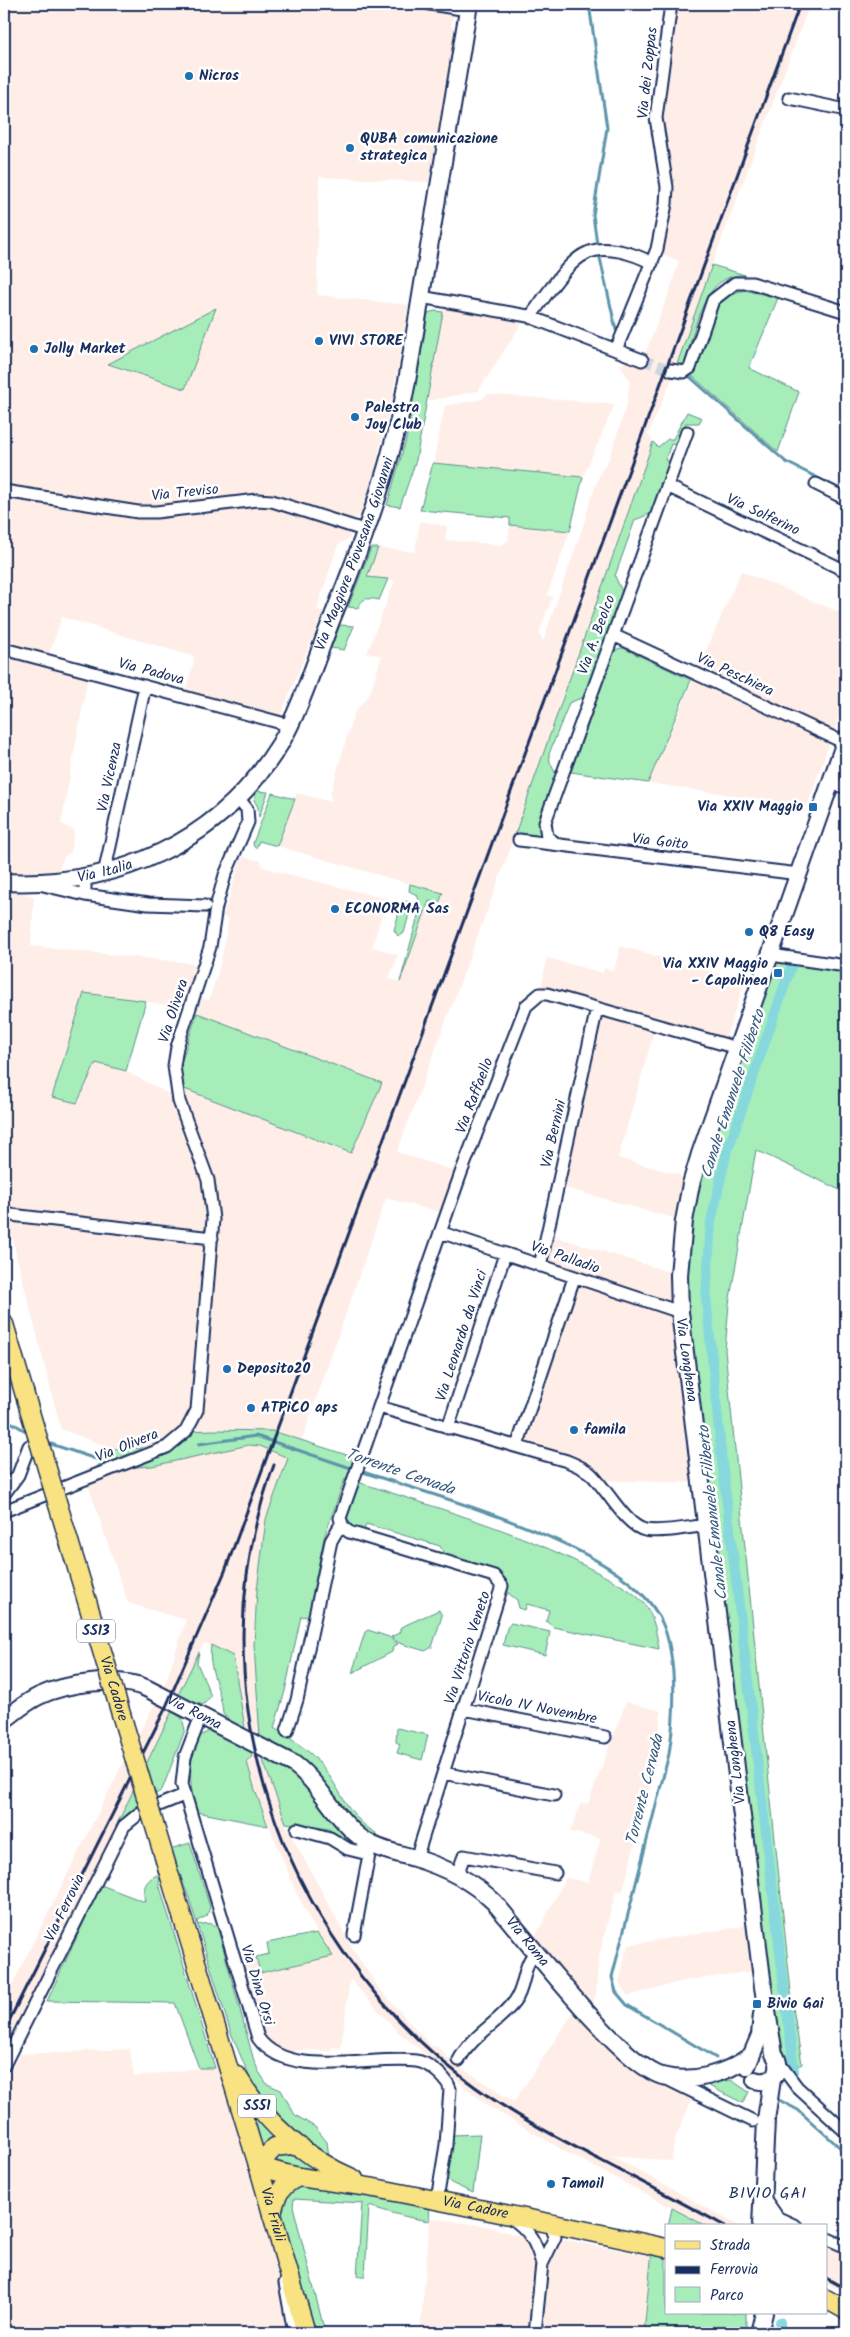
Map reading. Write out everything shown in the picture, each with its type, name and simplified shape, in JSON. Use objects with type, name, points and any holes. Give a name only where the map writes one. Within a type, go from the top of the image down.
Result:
[{"type":"main road","name":"Via Cadore","points":[[4,1324],[258,2165],[299,2177],[372,2187],[549,2222],[665,2242]]},
{"type":"main road","name":"Via Cadore","points":[[224,2054],[261,2111],[279,2130],[338,2172],[372,2187]]},
{"type":"main road","points":[[258,2165],[276,2147],[290,2145],[302,2148]]},
{"type":"main road","name":"Via Friuli","points":[[258,2165],[306,2333]]},
{"type":"main road","points":[[272,2215],[274,2199],[279,2191],[285,2184],[299,2177]]},
{"type":"main road","name":"Via Cadore","points":[[576,2227],[665,2248]]},
{"type":"main road","points":[[828,2298],[846,2309]]},
{"type":"main road","points":[[828,2307],[846,2316]]},
{"type":"street","points":[[430,4],[469,7]]},
{"type":"street","name":"Via dei Zoppas","points":[[616,350],[660,240],[666,204],[667,187],[656,118],[671,4]]},
{"type":"street","name":"Via Maggiore Piovesana Giovanni","points":[[198,830],[238,798],[267,764],[290,725],[367,532],[382,488],[403,406],[469,7]]},
{"type":"street","points":[[789,98],[846,110]]},
{"type":"street","points":[[530,317],[570,267],[587,253],[620,252],[633,254],[652,263]]},
{"type":"street","points":[[671,370],[680,373],[690,368],[713,300],[735,283],[752,283],[846,312]]},
{"type":"street","points":[[422,297],[530,317],[642,360]]},
{"type":"street","name":"Via A. Beolco","points":[[557,844],[547,837],[545,822],[687,432]]},
{"type":"street","points":[[816,484],[846,499]]},
{"type":"street","name":"Via Solferino","points":[[667,486],[846,570]]},
{"type":"street","name":"Via Treviso","points":[[4,491],[138,512],[156,512],[257,500],[272,500],[367,532]]},
{"type":"street","name":"Via Peschiera","points":[[613,635],[846,741]]},
{"type":"street","name":"Via Padova","points":[[4,649],[290,725]]},
{"type":"street","name":"Via Vicenza","points":[[104,874],[145,686]]},
{"type":"street","name":"Via Longhena","points":[[759,2120],[775,2068],[763,1987],[708,1525],[680,1312],[680,1275],[688,1198],[700,1154],[799,874],[838,785],[846,741]]},
{"type":"street","name":"Via Olivera","points":[[4,1511],[167,1447],[186,1431],[199,1403],[213,1219],[208,1180],[178,1101],[174,1066],[177,1047],[210,947],[216,907],[225,875],[248,822],[248,809],[238,798]]},
{"type":"street","name":"Via Italia","points":[[4,882],[85,886],[104,874],[157,855],[198,830]]},
{"type":"street","name":"Via Goito","points":[[518,840],[799,874]]},
{"type":"street","points":[[85,886],[148,904],[205,906]]},
{"type":"street","points":[[771,955],[846,966]]},
{"type":"street","name":"Via Raffaello","points":[[287,1731],[297,1700],[331,1542],[341,1524],[341,1512],[359,1459],[461,1173],[526,1006],[540,994],[547,994],[737,1048]]},
{"type":"street","name":"Via Bernini","points":[[540,1266],[597,1008]]},
{"type":"street","points":[[11,1215],[212,1238]]},
{"type":"street","name":"Via Palladio","points":[[440,1232],[680,1312]]},
{"type":"street","name":"Via Leonardo da Vinci","points":[[448,1428],[505,1254]]},
{"type":"street","points":[[516,1446],[574,1278]]},
{"type":"street","points":[[378,1407],[516,1446],[580,1467],[602,1486],[628,1518],[642,1528],[661,1530],[708,1525]]},
{"type":"street","points":[[4,1494],[18,1475],[29,1446]]},
{"type":"street","name":"Via Vittorio Veneto","points":[[341,1524],[349,1532],[490,1575],[501,1582],[501,1593],[416,1858]]},
{"type":"street","name":"Via Roma","points":[[7,1718],[51,1699],[131,1691],[154,1693],[272,1752],[298,1768],[316,1785],[345,1823],[369,1849]]},
{"type":"street","name":"Vicolo IV Novembre","points":[[464,1709],[605,1737]]},
{"type":"street","name":"Via Dina Orsi","points":[[201,1716],[182,1765],[182,1784],[253,2028],[264,2047],[282,2057],[310,2061],[358,2063],[420,2062],[449,2085],[447,2130],[437,2200]]},
{"type":"street","points":[[444,1773],[554,1795]]},
{"type":"street","name":"Via Ferrovia","points":[[4,2065],[124,1826],[140,1813],[184,1795]]},
{"type":"street","name":"Via Roma","points":[[297,1829],[330,1838],[348,1849],[369,1849],[416,1858],[457,1874],[478,1888],[494,1902],[597,2022],[626,2052],[660,2075],[759,2120]]},
{"type":"street","points":[[354,1935],[369,1849]]},
{"type":"street","points":[[457,1874],[464,1856],[555,1873]]},
{"type":"street","points":[[459,2060],[469,2044],[514,2002],[522,1986],[528,1962],[536,1952]]},
{"type":"street","name":"Via Longhena","points":[[763,1987],[761,2031],[747,2067],[753,2078],[759,2120],[763,2201],[766,2223]]},
{"type":"street","points":[[751,2055],[761,2050],[775,2068],[846,2132]]},
{"type":"street","name":"Via Roma","points":[[717,2074],[751,2055]]},
{"type":"street","points":[[753,2078],[764,2082],[775,2068]]},
{"type":"street","name":"Via Roma","points":[[660,2075],[678,2078],[717,2074],[753,2078]]},
{"type":"street","points":[[500,2212],[525,2228],[537,2246],[542,2264]]},
{"type":"street","points":[[535,2333],[542,2264],[552,2244],[555,2232],[549,2222],[539,2235],[537,2246]]},
{"type":"street","points":[[552,2244],[576,2227]]},
{"type":"street","points":[[828,2239],[846,2247]]},
{"type":"street","name":"Via Friuli","points":[[286,2264],[286,2291],[294,2333]]},
{"type":"street","points":[[758,2314],[758,2333]]},
{"type":"street","points":[[758,2333],[764,2314]]},
{"type":"shaded area","points":[[4,4],[391,4],[453,13],[451,25],[456,28],[429,182],[319,177],[317,295],[409,305],[392,398],[372,481],[361,512],[358,517],[351,519],[347,529],[350,538],[338,545],[317,609],[323,612],[278,722],[184,697],[195,657],[62,617],[47,660],[4,649]],"holes":[[[215,309],[185,389],[108,365]]]},
{"type":"shaded area","points":[[675,4],[810,4],[712,265],[673,377],[648,434],[653,442],[512,844],[397,1152],[461,1173],[447,1214],[386,1198],[302,1440],[273,1431],[215,1430],[167,1447],[113,1449],[61,1429],[4,1207],[4,895],[6,891],[34,896],[31,946],[198,964],[184,1009],[146,1001],[84,993],[52,1097],[77,1103],[96,1063],[126,1071],[169,1094],[182,1088],[351,1152],[382,1083],[197,1013],[201,998],[209,1000],[220,966],[229,919],[223,917],[241,858],[244,857],[261,861],[262,866],[275,871],[387,899],[372,947],[398,955],[389,979],[400,982],[429,901],[442,893],[277,846],[297,793],[332,802],[330,795],[354,713],[369,695],[382,656],[367,653],[395,580],[366,577],[378,548],[415,552],[420,521],[447,526],[445,540],[501,545],[508,541],[510,525],[570,531],[547,595],[553,596],[539,632],[543,641],[586,518],[589,504],[601,471],[610,457],[627,403],[630,381],[620,365],[630,360],[641,365],[679,261],[660,253],[676,185],[670,183],[660,121]]},
{"type":"shaded area","points":[[444,307],[522,323],[478,391],[428,401]]},
{"type":"shaded area","points":[[486,394],[615,404],[583,477],[433,463],[445,406],[483,399]]},
{"type":"shaded area","points":[[741,571],[846,615],[846,697],[807,806],[648,783]]},
{"type":"shaded area","points":[[4,653],[88,677],[61,824],[74,830],[71,852],[64,857],[58,871],[47,873],[4,871]]},
{"type":"shaded area","points":[[620,946],[745,981],[725,1040],[656,1025],[618,1158],[680,1175],[682,1181],[691,1184],[684,1221],[558,1186],[597,1009],[540,994],[547,958],[603,973],[604,968],[614,971]]},
{"type":"shaded area","points":[[547,1234],[679,1275],[702,1483],[596,1480],[591,1474],[517,1446],[574,1279],[540,1266]]},
{"type":"shaded area","points":[[249,1445],[260,1446],[288,1458],[266,1519],[254,1622],[261,1755],[288,1829],[351,1946],[377,1986],[432,2047],[436,2046],[454,2063],[514,2102],[576,2008],[531,1945],[566,1878],[588,1882],[601,1838],[570,1832],[581,1803],[588,1804],[626,1702],[661,1711],[658,1755],[623,1891],[616,1890],[598,1960],[596,1994],[592,2005],[597,2023],[627,2052],[621,2061],[656,2083],[663,2084],[692,2099],[674,2141],[672,2161],[612,2156],[735,2224],[702,2224],[568,2153],[488,2106],[396,2030],[350,1979],[341,2048],[332,2047],[331,2051],[300,2050],[288,2053],[267,2040],[259,2026],[241,1962],[256,1957],[261,1973],[333,1956],[317,1933],[295,1890],[255,1790],[247,1762],[251,1756],[242,1715],[233,1656],[204,1643],[170,1708],[172,1711],[118,1822],[4,2049],[4,2001],[125,1759],[164,1687],[186,1620],[128,1603],[86,1479],[110,1469],[152,1466]]},
{"type":"shaded area","points":[[755,1924],[761,1970],[683,1981],[628,1996],[619,1982],[628,1945]]},
{"type":"shaded area","points":[[130,2049],[134,2077],[199,2068],[228,2068],[258,2165],[294,2333],[4,2333],[4,2084],[20,2054]]},
{"type":"shaded area","points":[[430,2218],[487,2226],[529,2239],[536,2258],[529,2333],[420,2333]]},
{"type":"shaded area","points":[[565,2240],[652,2256],[644,2333],[543,2333],[541,2324],[549,2262],[557,2246]]},
{"type":"shaded area","points":[[828,2242],[846,2247],[846,2293],[828,2284]]},
{"type":"green space","points":[[712,265],[745,275],[730,277],[719,283],[710,293],[697,320],[685,362],[676,367]]},
{"type":"green space","points":[[745,290],[778,298],[749,368],[799,392],[778,452],[690,374],[698,363],[710,325],[721,303],[731,295]]},
{"type":"green space","points":[[216,308],[185,389],[108,364]]},
{"type":"green space","points":[[435,311],[443,312],[416,460],[400,507],[387,505],[406,440],[428,313]]},
{"type":"green space","points":[[687,412],[702,418],[699,423],[686,423],[676,445],[671,444],[665,460],[671,462],[652,513],[635,520],[615,576],[623,594],[586,696],[569,703],[549,754],[550,762],[556,775],[539,827],[542,838],[539,840],[514,837],[653,442],[658,447],[668,439],[673,439]]},
{"type":"green space","points":[[433,463],[583,477],[570,531],[510,525],[510,518],[420,510]]},
{"type":"green space","points":[[371,548],[378,548],[367,577],[388,579],[379,600],[366,599],[358,608],[348,607]]},
{"type":"green space","points":[[340,625],[354,626],[344,650],[331,648]]},
{"type":"green space","points":[[623,648],[691,680],[648,783],[571,772],[613,655],[617,649]]},
{"type":"green space","points":[[257,791],[268,792],[259,817],[258,807],[254,800]]},
{"type":"green space","points":[[272,793],[295,799],[277,846],[259,841],[256,848],[253,843]]},
{"type":"green space","points":[[410,884],[443,893],[439,903],[429,901],[400,982],[421,905],[417,895],[409,891]]},
{"type":"green space","points":[[406,901],[410,903],[411,907],[404,933],[398,936],[394,930],[401,905]]},
{"type":"green space","points":[[771,955],[846,971],[846,1193],[756,1150],[729,1304],[725,1350],[792,2001],[802,2064],[791,2069],[774,2028],[689,1383],[684,1221]]},
{"type":"green space","points":[[84,993],[146,1001],[126,1071],[96,1063],[77,1103],[52,1097]]},
{"type":"green space","points":[[197,1013],[382,1083],[351,1153],[182,1088],[181,1063]]},
{"type":"green space","points":[[186,1431],[273,1431],[359,1459],[352,1480],[345,1478],[324,1538],[308,1617],[301,1616],[285,1691],[274,1728],[313,1755],[352,1812],[376,1833],[375,1837],[356,1822],[310,1767],[260,1738],[254,1645],[257,1590],[266,1519],[288,1458],[260,1446],[249,1445],[152,1466],[110,1469],[86,1479],[113,1449],[167,1447]]},
{"type":"green space","points":[[358,1482],[448,1511],[536,1543],[612,1580],[630,1591],[645,1605],[654,1623],[659,1649],[553,1627],[546,1621],[549,1610],[527,1604],[525,1610],[519,1608],[517,1600],[508,1593],[505,1579],[501,1574],[445,1556],[440,1546],[366,1524],[364,1531],[352,1526],[346,1515]]},
{"type":"green space","points":[[439,1610],[442,1616],[432,1647],[425,1651],[399,1643],[391,1637],[399,1633],[401,1627]]},
{"type":"green space","points":[[511,1623],[550,1632],[545,1655],[503,1645],[507,1628]]},
{"type":"green space","points":[[368,1630],[389,1637],[398,1644],[393,1647],[392,1652],[352,1673],[365,1632]]},
{"type":"green space","points":[[211,1645],[233,1656],[246,1734],[223,1714],[211,1662]]},
{"type":"green space","points":[[199,1652],[197,1663],[211,1696],[203,1705],[177,1697]]},
{"type":"green space","points":[[172,1711],[182,1718],[185,1730],[162,1790],[133,1809],[118,1822]]},
{"type":"green space","points":[[397,1728],[428,1735],[422,1760],[397,1753],[400,1744],[396,1742]]},
{"type":"green space","points":[[211,1730],[249,1748],[252,1756],[247,1762],[268,1826],[197,1812],[192,1793],[191,1764],[200,1736]]},
{"type":"green space","points":[[261,1755],[285,1767],[298,1777],[341,1829],[357,1845],[346,1843],[329,1829],[286,1823]]},
{"type":"green space","points":[[190,1843],[210,1907],[207,1916],[197,1921],[198,1925],[214,1925],[218,1929],[254,2061],[267,2084],[281,2090],[295,2115],[315,2127],[327,2142],[329,2157],[302,2142],[263,2099],[252,2083],[231,2033],[189,1898],[170,1849]]},
{"type":"green space","points":[[160,1874],[159,1884],[215,2068],[199,2068],[175,2003],[47,2001],[101,1885],[145,1902],[144,1888],[148,1881]]},
{"type":"green space","points":[[317,1933],[333,1956],[260,1973],[256,1957],[269,1954],[267,1943]]},
{"type":"green space","points":[[731,2080],[749,2092],[743,2103],[705,2084],[701,2090],[693,2086],[694,2085]]},
{"type":"green space","points":[[249,2105],[281,2139],[262,2152]]},
{"type":"green space","points":[[480,2134],[473,2193],[451,2183],[447,2179],[452,2135]]},
{"type":"green space","points":[[284,2149],[335,2175],[277,2168],[269,2157]]},
{"type":"green space","points":[[299,2182],[428,2205],[429,2221],[406,2217],[369,2206],[365,2276],[357,2276],[362,2203],[294,2199],[293,2206],[325,2333],[315,2333],[279,2214],[286,2188]]},
{"type":"green space","points":[[672,2208],[702,2224],[668,2224]]},
{"type":"green space","points":[[652,2250],[665,2254],[665,2314],[746,2314],[746,2333],[644,2333]]},
{"type":"waterway","name":"Canale Emanuele Filiberto","points":[[589,4],[607,128],[593,215],[597,244]]},
{"type":"waterway","name":"Canale Emanuele Filiberto","points":[[600,258],[616,330]]},
{"type":"waterway","name":"Canale Emanuele Filiberto","points":[[690,377],[786,462],[846,492]]},
{"type":"waterway","name":"Canale Emanuele Filiberto","points":[[792,964],[726,1155],[711,1222],[706,1296],[722,1462],[794,2070]]},
{"type":"waterway","name":"Torrente Cervada","points":[[4,1418],[29,1433]]},
{"type":"waterway","name":"Torrente Cervada","points":[[199,1444],[256,1436],[354,1469]]},
{"type":"waterway","name":"Torrente Cervada","points":[[45,1442],[99,1460]]},
{"type":"waterway","name":"Torrente Cervada","points":[[360,1471],[522,1525],[565,1544],[604,1565],[636,1588],[657,1613],[669,1644],[672,1663],[674,1701],[671,1738],[669,1754],[612,1977],[616,1992],[627,2005],[716,2058]]},
{"type":"waterway","name":"Torrente Cervada","points":[[779,2100],[798,2110],[846,2153]]},
{"type":"waterway","name":"Canale Emanuele Filiberto","points":[[780,2322],[780,2333]]},
{"type":"tunnel","points":[[642,360],[671,370]]},
{"type":"railway","points":[[4,2031],[165,1709],[225,1571],[800,4]]},
{"type":"railway","points":[[274,1465],[251,1549],[243,1634],[249,1718],[269,1801],[300,1879],[344,1953],[398,2019],[462,2077],[511,2111],[545,2131],[721,2224]]},
{"type":"railway","points":[[828,2279],[846,2289]]},
{"type":"place","name":"Nicros","points":[[189,76]]},
{"type":"place","name":"QUBA comunicazione strategica","points":[[350,148]]},
{"type":"place","name":"VIVI STORE","points":[[319,341]]},
{"type":"place","name":"Jolly Market","points":[[34,349]]},
{"type":"place","name":"Palestra Joy Club","points":[[355,417]]},
{"type":"place","name":"Via XXIV Maggio","points":[[813,807]]},
{"type":"place","name":"ECONORMA Sas","points":[[335,909]]},
{"type":"place","name":"Q8 Easy","points":[[749,932]]},
{"type":"place","name":"Via XXIV Maggio - Capolinea","points":[[778,973]]},
{"type":"place","name":"Deposito20","points":[[227,1369]]},
{"type":"place","name":"ATPiCO aps","points":[[251,1408]]},
{"type":"place","name":"famila","points":[[574,1430]]},
{"type":"place","name":"Bivio Gai","points":[[757,2004]]},
{"type":"place","name":"Tamoil","points":[[551,2184]]},
{"type":"district","name":"BIVIO GAI","points":[[768,2193]]}]
